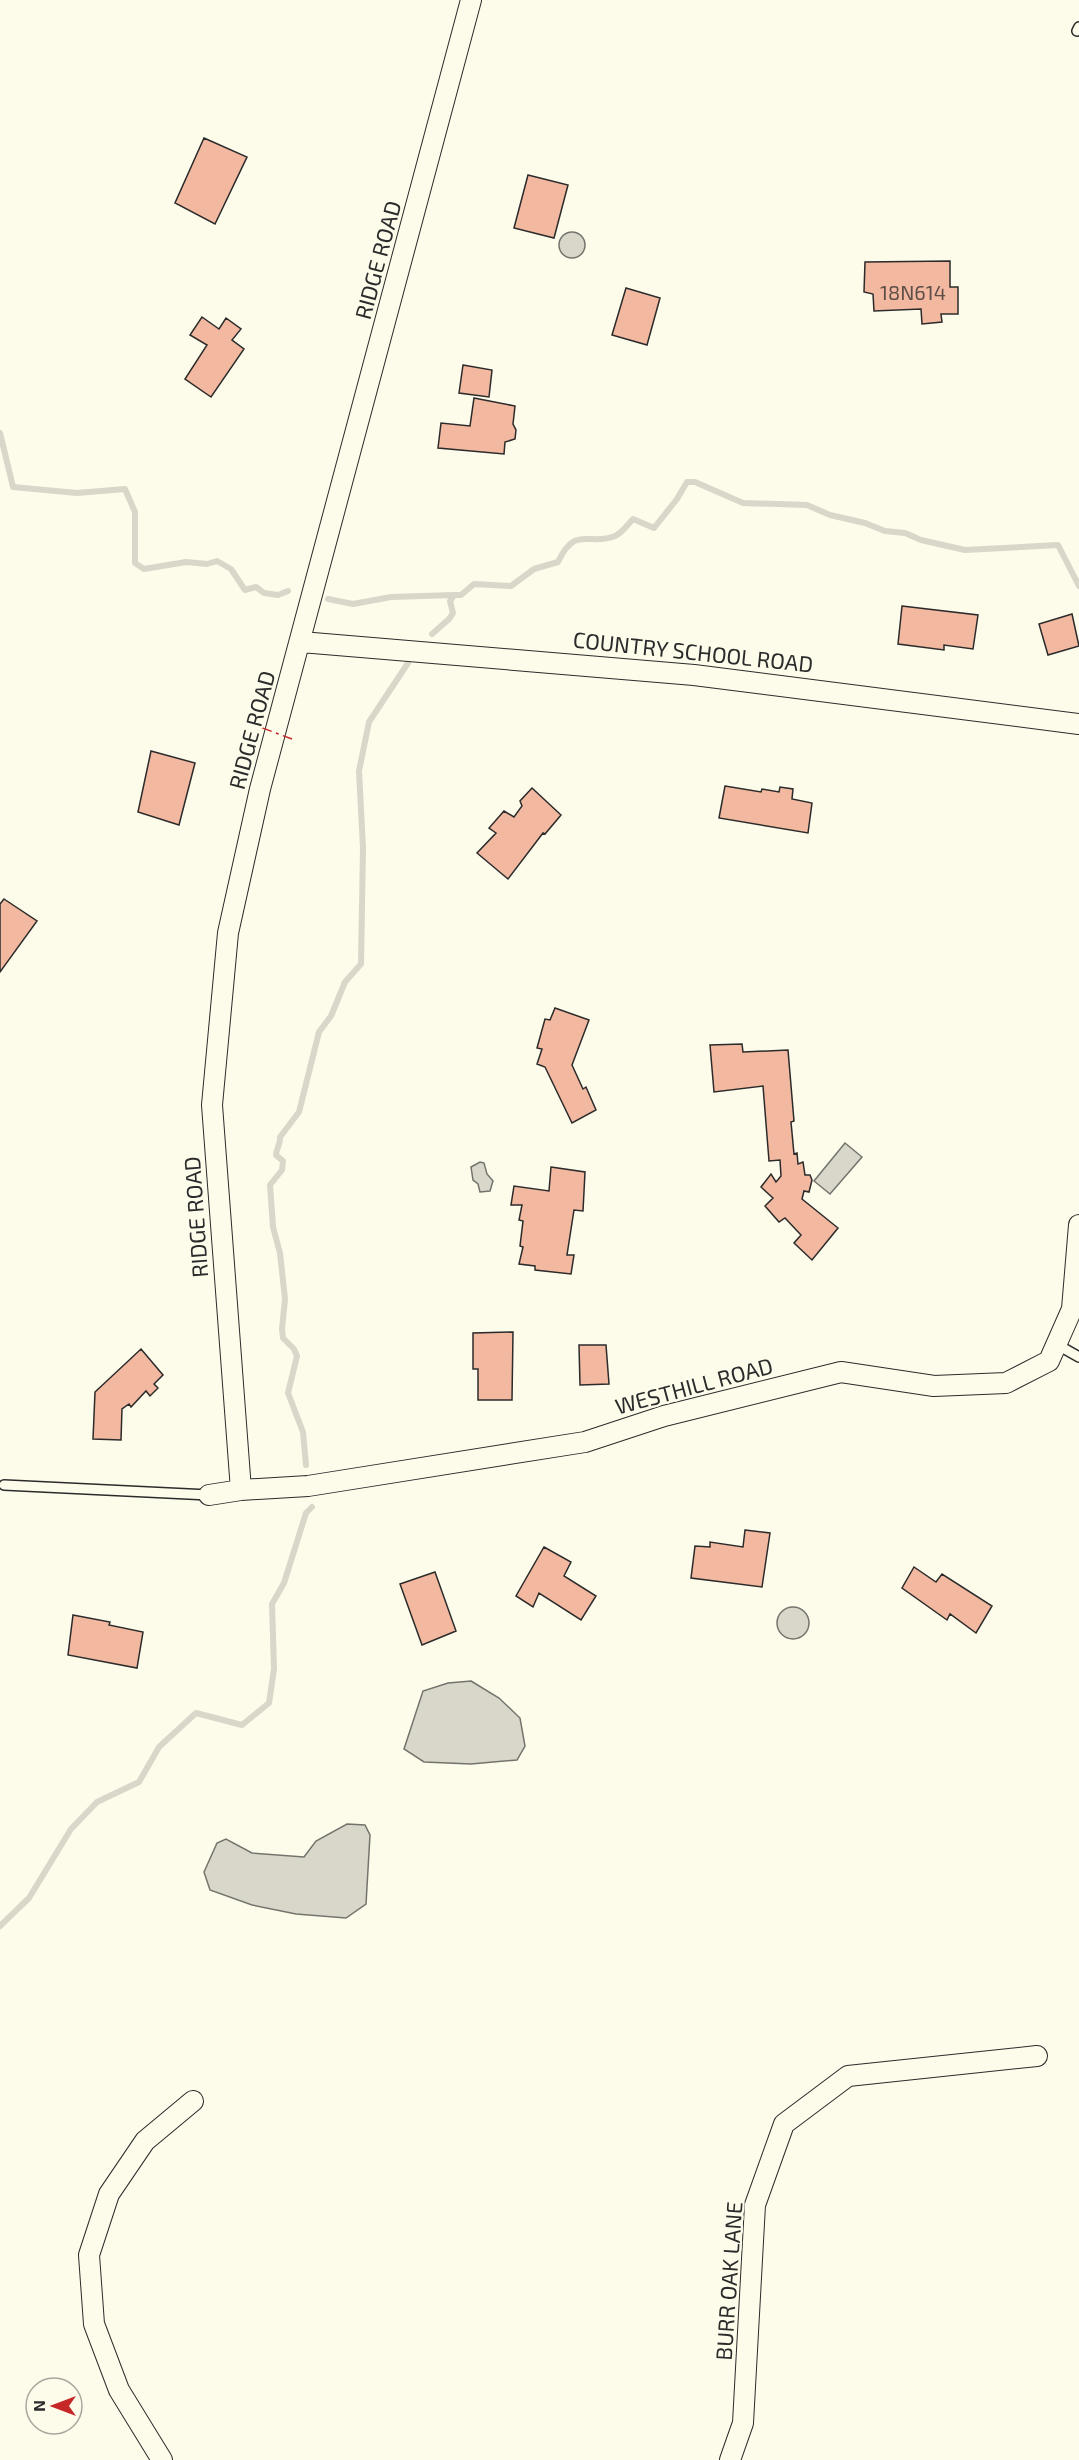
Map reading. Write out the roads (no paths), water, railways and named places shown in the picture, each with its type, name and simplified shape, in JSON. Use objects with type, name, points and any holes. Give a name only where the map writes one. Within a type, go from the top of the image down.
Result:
[{"type":"street","name":"RIDGE ROAD","points":[[241,1490],[212,1105],[228,933],[260,789],[471,0]]},
{"type":"street","name":"COUNTRY SCHOOL ROAD","points":[[301,642],[694,675],[1079,724]]},
{"type":"street","name":"WESTHILL ROAD","points":[[209,1495],[241,1490],[308,1486],[585,1442],[664,1416],[841,1372],[934,1386],[1006,1383],[1049,1361],[1072,1309],[1079,1225]]},
{"type":"street","name":"BURR OAK LANE","points":[[730,2460],[743,2423],[755,2205],[784,2124],[849,2076],[1037,2056]]},
{"type":"street","points":[[162,2460],[119,2390],[94,2324],[89,2255],[110,2194],[145,2141],[194,2101]]},
{"type":"lane","points":[[1056,1344],[1079,1357]]},
{"type":"lane","points":[[4,1485],[209,1495]]},
{"type":"waterway","points":[[0,433],[13,487],[77,493],[125,489],[135,512],[135,563],[144,569],[186,562],[207,564],[217,561],[231,569],[245,590],[256,587],[264,593],[278,595],[288,591]]},
{"type":"waterway","points":[[432,634],[453,613],[450,601],[454,595],[461,595],[474,584],[511,586],[534,569],[558,562],[571,543],[577,540],[606,539],[615,536],[633,519],[654,528],[687,482],[695,482],[743,503],[807,505],[830,515],[865,523],[885,531],[905,533],[921,540],[965,550],[1058,545],[1079,586]]},
{"type":"waterway","points":[[328,599],[353,604],[391,597],[454,595]]},
{"type":"waterway","points":[[306,1465],[303,1432],[288,1393],[297,1356],[294,1349],[283,1338],[285,1299],[280,1253],[273,1227],[270,1185],[282,1170],[283,1161],[276,1155],[280,1137],[299,1112],[319,1032],[331,1016],[345,982],[361,964],[363,848],[359,771],[369,722],[408,663]]},
{"type":"waterway","points":[[0,1926],[29,1898],[71,1829],[97,1802],[139,1782],[159,1747],[196,1713],[242,1725],[269,1703],[274,1669],[272,1604],[284,1583],[306,1513],[312,1507]]}]
